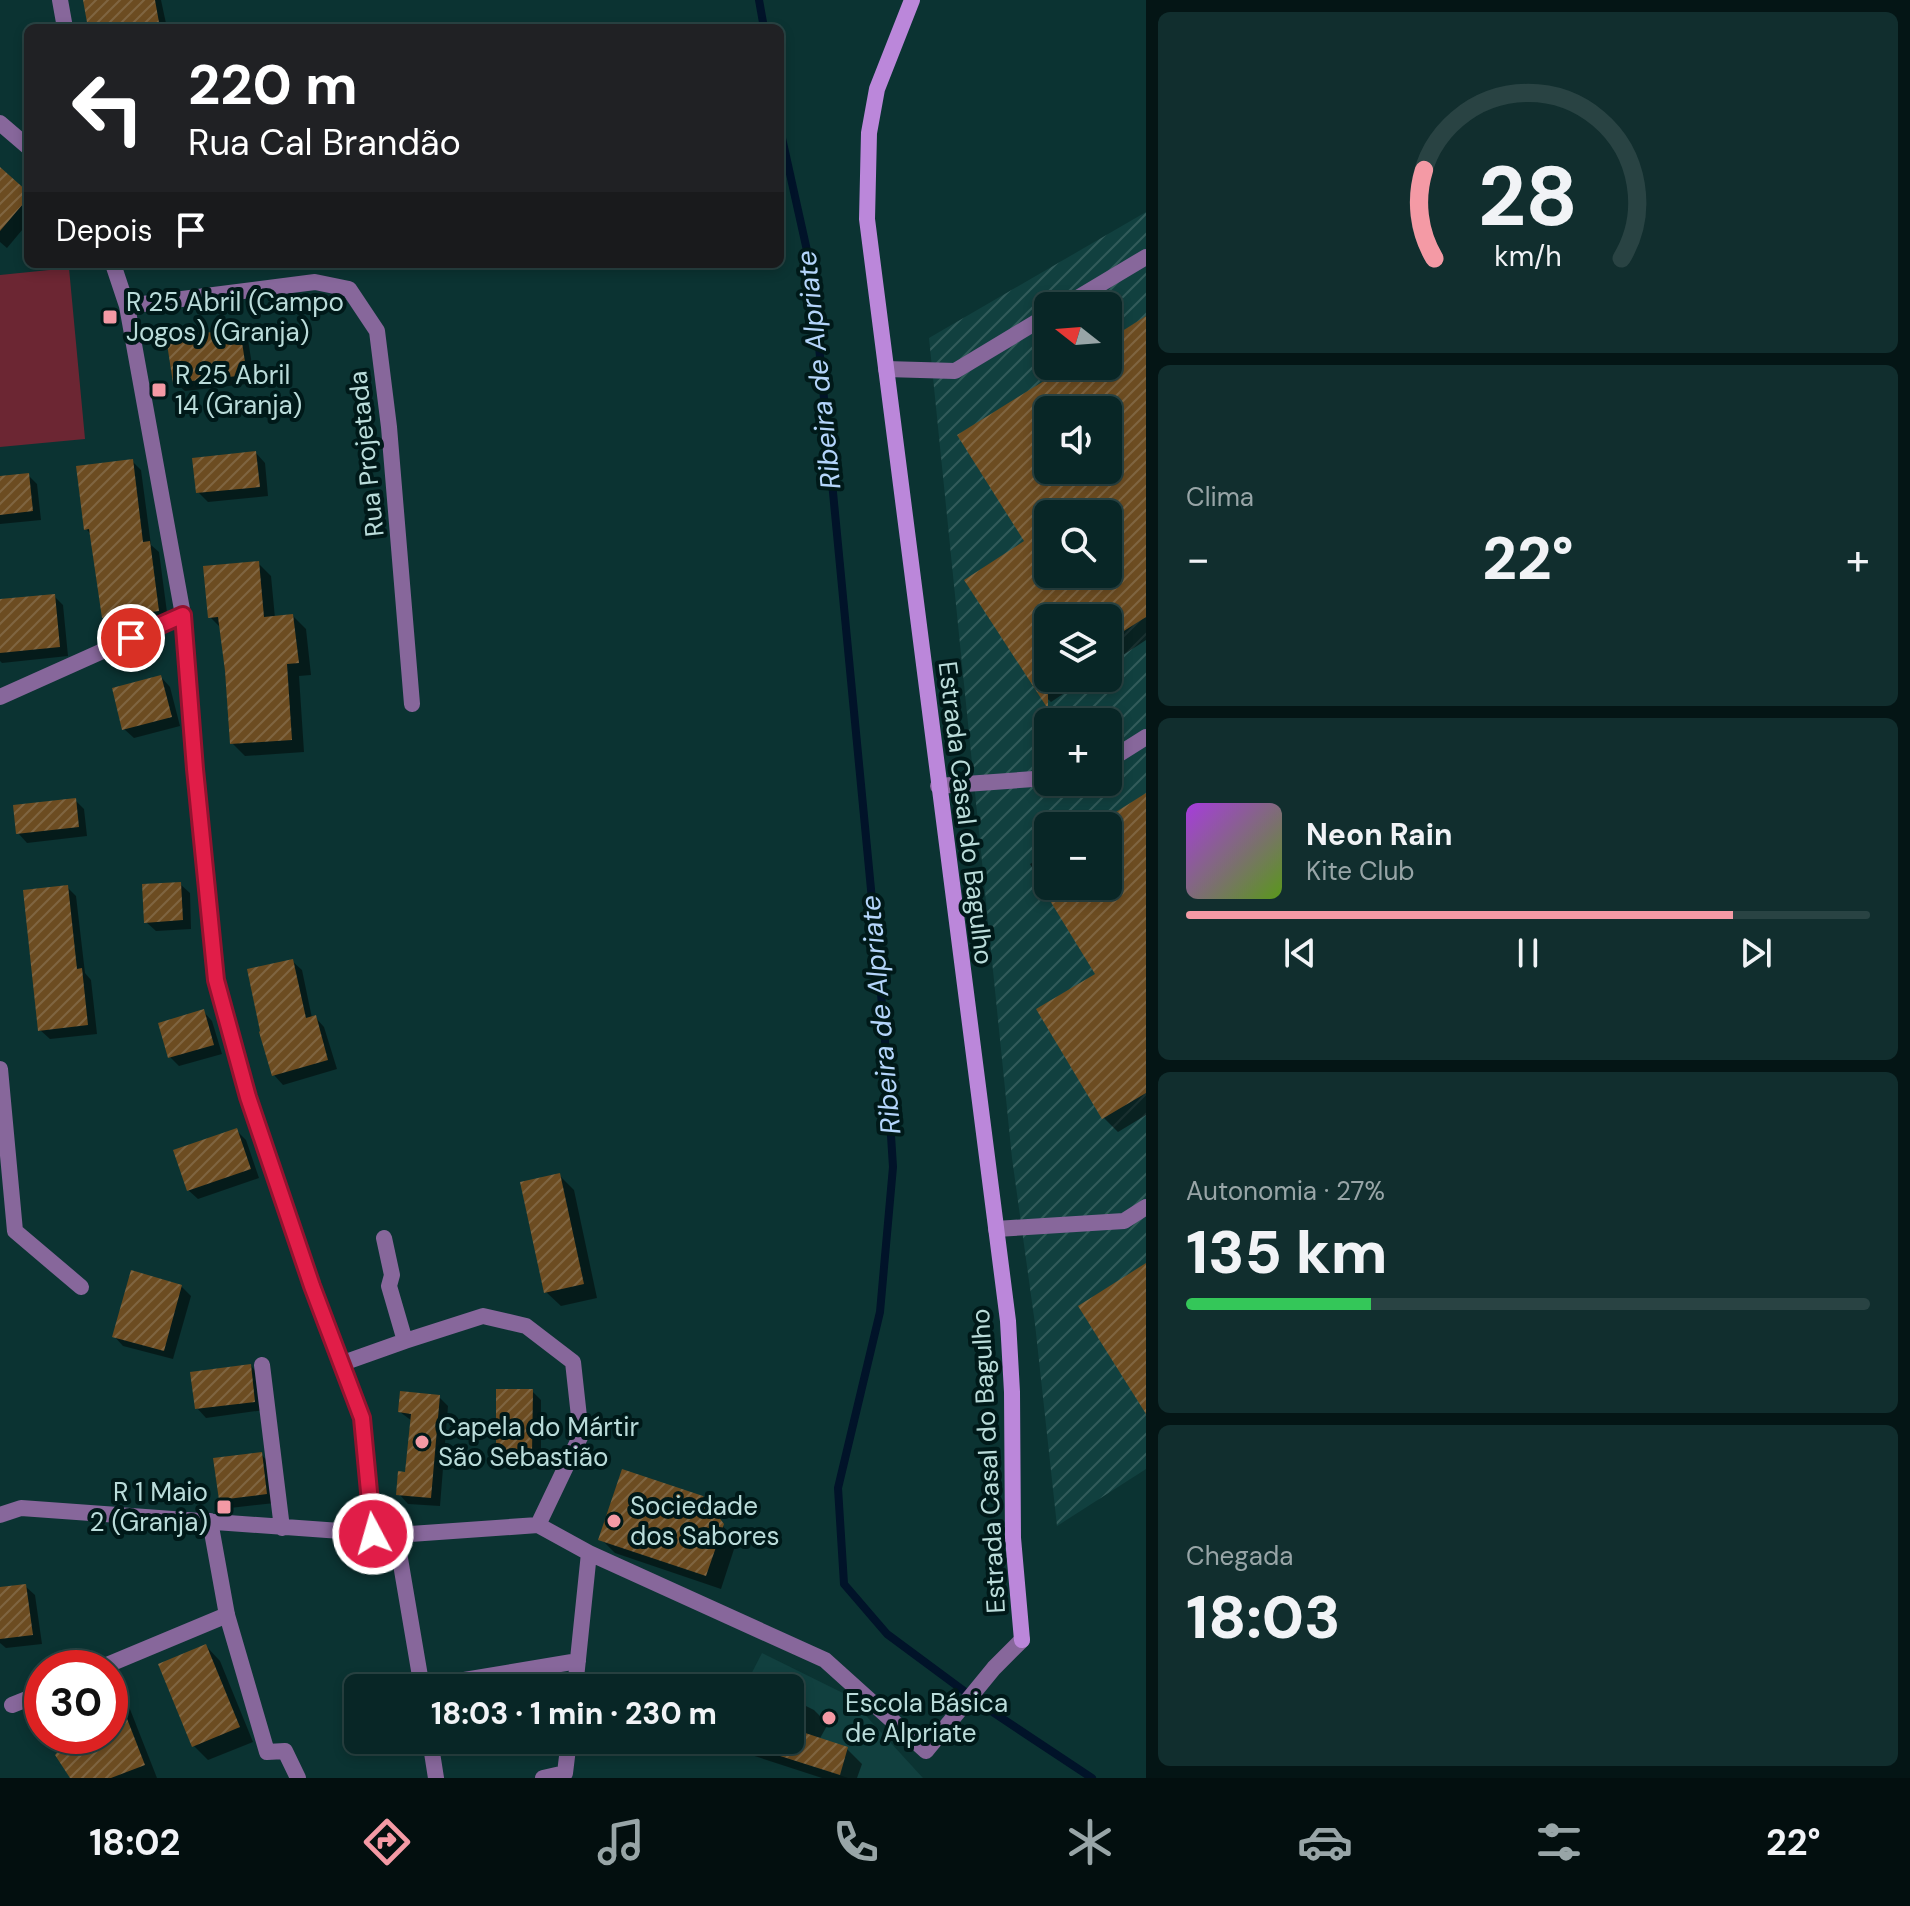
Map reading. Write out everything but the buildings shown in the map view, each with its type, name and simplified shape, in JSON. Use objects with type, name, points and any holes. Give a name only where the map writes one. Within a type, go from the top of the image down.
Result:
[{"type":"street","points":[[60,0],[64,24]]},
{"type":"street","name":"Estrada Casal do Bagulho","points":[[589,1553],[825,1660],[926,1751],[994,1668],[1022,1640],[1013,1538],[1008,1321],[867,219],[869,133],[877,89],[912,0]]},
{"type":"street","points":[[0,123],[24,144]]},
{"type":"street","points":[[1087,292],[1146,257]]},
{"type":"street","points":[[114,268],[127,306],[183,615],[216,980],[248,1097],[312,1286],[362,1418],[373,1534]]},
{"type":"street","name":"Rua Projetada","points":[[127,306],[315,282],[349,289],[377,331],[389,427],[412,704]]},
{"type":"street","points":[[886,369],[955,371],[1034,323]]},
{"type":"street","points":[[0,697],[183,615]]},
{"type":"street","points":[[1122,752],[1146,737]]},
{"type":"street","points":[[938,786],[1034,779]]},
{"type":"street","points":[[0,1069],[15,1231],[81,1287]]},
{"type":"street","points":[[996,1229],[1124,1221],[1146,1207]]},
{"type":"street","points":[[384,1238],[392,1275],[389,1286],[405,1341]]},
{"type":"street","points":[[343,1363],[483,1316],[526,1326],[573,1362],[581,1435],[538,1525]]},
{"type":"street","points":[[262,1365],[282,1528]]},
{"type":"street","points":[[0,1515],[21,1508],[396,1535],[538,1525],[589,1553],[577,1674]]},
{"type":"street","points":[[210,1521],[227,1615],[267,1752],[285,1751],[298,1778]]},
{"type":"street","points":[[396,1535],[420,1674]]},
{"type":"street","points":[[128,1656],[227,1615]]},
{"type":"street","points":[[503,1674],[578,1661]]},
{"type":"street","points":[[12,1705],[24,1700]]},
{"type":"street","points":[[432,1754],[436,1778]]},
{"type":"street","points":[[543,1778],[565,1773],[567,1754]]},
{"type":"shaded area","points":[[1146,212],[1146,1469],[1057,1526],[1035,1324],[1012,1158],[929,338]]},
{"type":"shaded area","points":[[69,268],[85,439],[0,447],[0,275]]},
{"type":"shaded area","name":"Escola Básica de Alpriate","points":[[762,1653],[847,1695],[923,1778],[848,1778],[774,1754],[804,1754],[804,1674],[751,1674]]},
{"type":"waterway","name":"Ribeira de Alpriate","points":[[759,0],[763,24]]},
{"type":"waterway","name":"Ribeira de Alpriate","points":[[784,147],[812,273],[884,1025],[893,1167],[880,1312],[838,1488],[844,1584],[887,1634],[991,1711],[1092,1778]]},
{"type":"place","name":"R 25 Abril (Campo Jogos) (Granja)","points":[[110,317]]},
{"type":"place","name":"R 25 Abril 14 (Granja)","points":[[159,390]]},
{"type":"place","name":"Capela do Mártir São Sebastião","points":[[422,1442]]},
{"type":"place","name":"R 1 Maio 2 (Granja)","points":[[224,1507]]},
{"type":"place","name":"Sociedade dos Sabores","points":[[614,1521]]},
{"type":"place","name":"Escola Básica de Alpriate","points":[[829,1718]]},
{"type":"route","points":[[131,638],[183,615],[216,980],[248,1097],[312,1286],[362,1418],[373,1534]]}]
